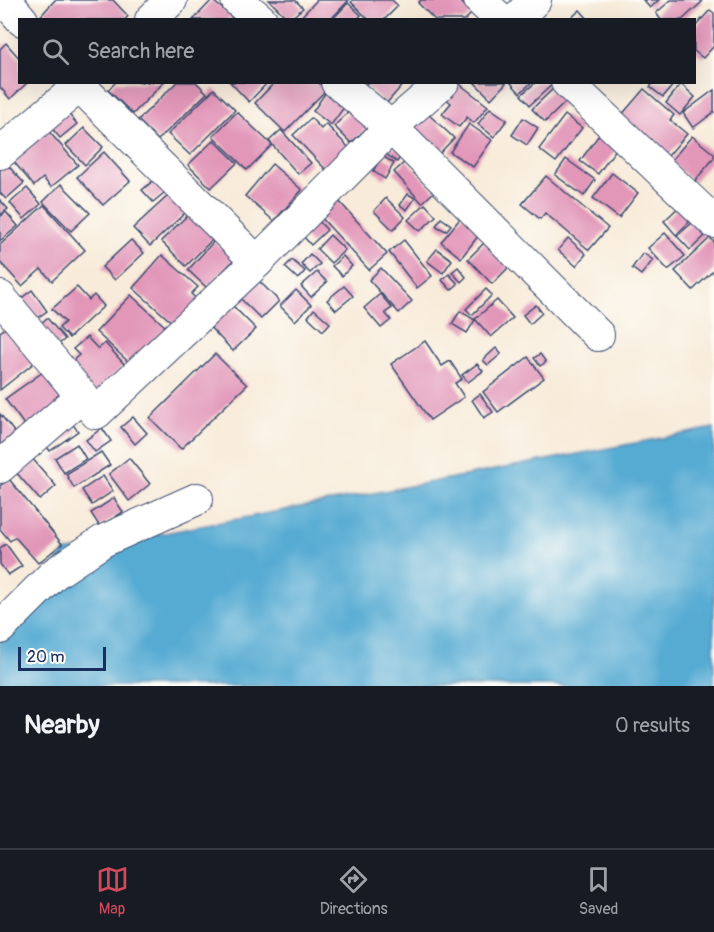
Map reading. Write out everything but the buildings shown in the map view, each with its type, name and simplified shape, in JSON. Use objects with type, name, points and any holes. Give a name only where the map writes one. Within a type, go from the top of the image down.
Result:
[{"type":"street","points":[[5,0],[20,18]]},
{"type":"street","points":[[153,18],[171,0]]},
{"type":"street","points":[[237,0],[259,18]]},
{"type":"street","points":[[480,0],[499,18]]},
{"type":"street","points":[[517,18],[535,0]]},
{"type":"street","points":[[0,153],[80,84],[256,262]]},
{"type":"street","points":[[339,84],[391,127],[598,335]]},
{"type":"street","points":[[0,297],[96,413],[256,262],[391,127],[441,84]]},
{"type":"street","points":[[569,84],[714,222]]},
{"type":"street","points":[[0,467],[81,397]]},
{"type":"street","points":[[0,628],[54,574],[103,541],[197,499]]},
{"type":"water","points":[[714,428],[714,686],[0,686],[0,629],[65,552]]}]
